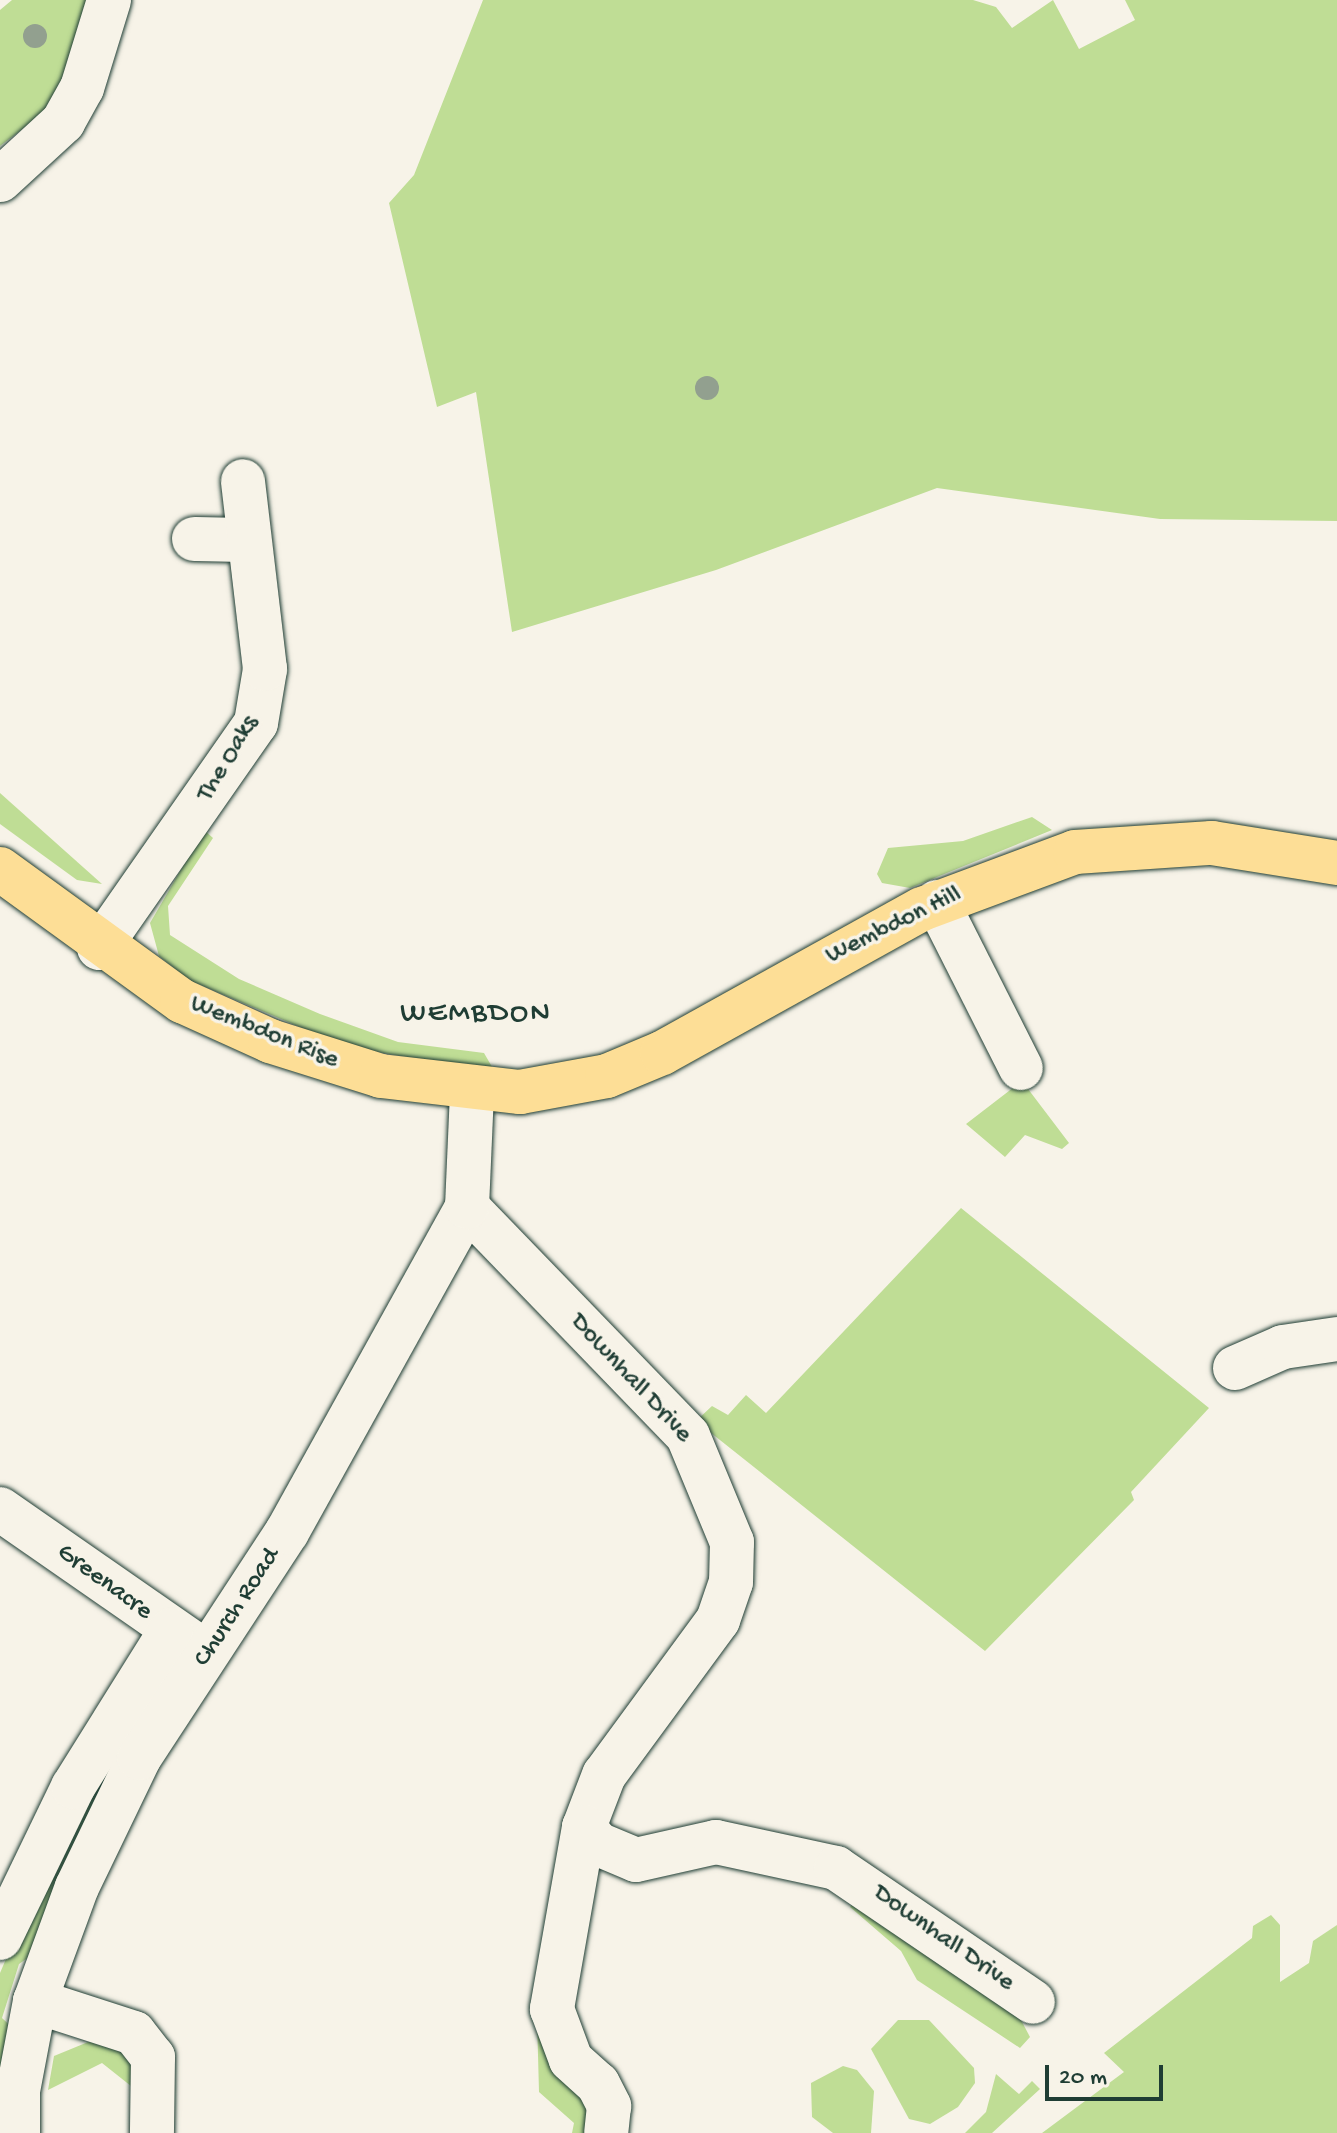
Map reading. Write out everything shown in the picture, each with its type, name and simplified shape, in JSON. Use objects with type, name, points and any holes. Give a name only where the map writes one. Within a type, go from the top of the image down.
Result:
[{"type":"main road","name":"Wembdon Hill","points":[[472,1091],[520,1092],[607,1076],[937,902],[1075,852],[1141,843],[1212,843],[1337,863]]},
{"type":"main road","name":"Wembdon Rise","points":[[0,869],[99,948],[182,1001],[270,1041],[381,1076],[472,1091]]},
{"type":"street","points":[[0,180],[63,122],[82,88],[109,0]]},
{"type":"street","name":"The Oaks","points":[[99,948],[256,723],[265,669],[246,540],[243,481]]},
{"type":"street","points":[[194,539],[246,540]]},
{"type":"street","points":[[937,902],[1021,1068]]},
{"type":"street","name":"Church Road","points":[[12,2121],[35,2001],[111,1812],[352,1422],[467,1207],[472,1091]]},
{"type":"street","name":"Downhall Drive","points":[[467,1207],[688,1436],[732,1542],[718,1620],[604,1775],[584,1827],[552,2009],[571,2060],[609,2106],[606,2133]]},
{"type":"street","points":[[1235,1368],[1283,1347],[1337,1339]]},
{"type":"street","name":"Greenacre","points":[[0,1509],[209,1654]]},
{"type":"street","name":"Church Road","points":[[0,1938],[73,1787],[171,1630]]},
{"type":"street","name":"Downhall Drive","points":[[584,1827],[608,1850],[636,1860],[716,1842],[836,1868],[1033,2002]]},
{"type":"street","points":[[35,2001],[121,2027],[139,2039],[153,2057],[158,2084],[152,2133]]},
{"type":"green space","points":[[12,0],[96,0],[53,106],[0,146],[0,10]]},
{"type":"green space","points":[[483,0],[973,0],[996,7],[1012,28],[1053,0],[1079,49],[1135,20],[1125,0],[1337,0],[1337,521],[1160,519],[937,488],[716,570],[512,632],[476,392],[437,407],[389,203],[414,175]]},
{"type":"green space","points":[[0,793],[102,884],[77,880],[0,824]]},
{"type":"green space","points":[[1032,817],[1052,830],[910,888],[882,883],[877,874],[888,848],[963,841]]},
{"type":"green space","points":[[204,830],[213,838],[168,906],[170,935],[239,979],[320,1014],[398,1042],[484,1053],[495,1072],[366,1050],[314,1033],[189,980],[159,956],[150,923]]},
{"type":"green space","points":[[1022,1081],[1069,1143],[1062,1149],[1025,1135],[1005,1157],[966,1124]]},
{"type":"green space","points":[[961,1208],[1209,1408],[1131,1492],[1134,1500],[985,1651],[696,1421],[712,1406],[728,1415],[746,1395],[766,1413]]},
{"type":"green space","points":[[153,1692],[36,1952],[19,1964],[2,2018],[15,2030],[0,2086],[0,1973],[38,1884]]},
{"type":"green space","points":[[858,1896],[1021,2020],[1030,2037],[1020,2048],[917,1980],[901,1951],[850,1907]]},
{"type":"green space","points":[[1271,1915],[1280,1925],[1280,1982],[1309,1963],[1313,1941],[1337,1925],[1337,2133],[1042,2133],[1124,2072],[1104,2053],[1252,1938],[1253,1926]]},
{"type":"green space","points":[[537,2018],[554,2073],[598,2113],[596,2133],[572,2133],[574,2123],[539,2092]]},
{"type":"green space","points":[[898,2020],[929,2020],[974,2068],[975,2083],[958,2107],[930,2124],[909,2119],[871,2049]]},
{"type":"green space","points":[[93,2040],[113,2043],[139,2066],[136,2090],[102,2063],[48,2090],[54,2056]]},
{"type":"green space","points":[[843,2066],[857,2070],[874,2091],[871,2133],[833,2133],[812,2117],[811,2083]]},
{"type":"green space","points":[[996,2074],[1019,2094],[1032,2081],[1040,2089],[992,2133],[965,2133],[986,2112]]},
{"type":"district","name":"WEMBDON","points":[[476,1015]]}]
